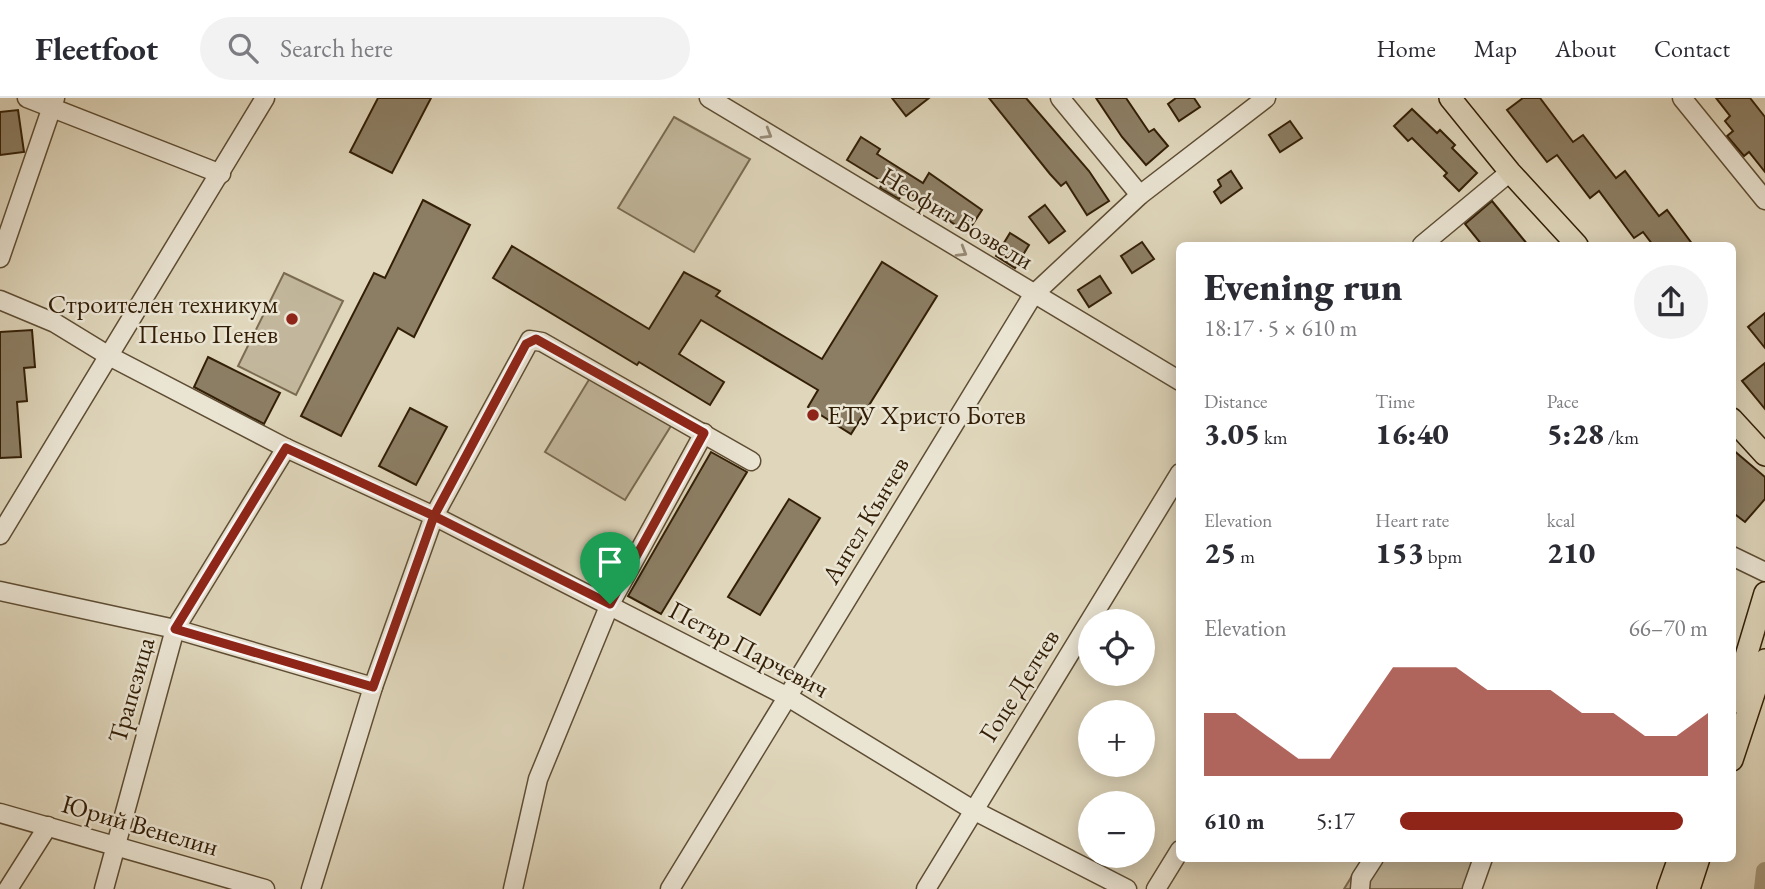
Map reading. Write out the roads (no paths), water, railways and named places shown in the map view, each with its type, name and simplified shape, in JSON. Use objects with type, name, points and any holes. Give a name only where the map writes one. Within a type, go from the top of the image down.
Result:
[{"type":"main road","points":[[1450,98],[1510,172],[1574,242]]},
{"type":"main road","points":[[1736,423],[1765,455]]},
{"type":"main road","points":[[1737,711],[1765,593]]},
{"type":"main road","points":[[1737,711],[1765,660]]},
{"type":"main road","points":[[1668,889],[1678,862]]},
{"type":"main road","points":[[1689,889],[1698,862]]},
{"type":"street","points":[[27,98],[53,102],[221,174]]},
{"type":"street","points":[[0,535],[265,98]]},
{"type":"street","name":"Неофит Бозвели","points":[[709,98],[1176,379]]},
{"type":"street","points":[[1060,98],[1140,195]]},
{"type":"street","name":"Ангел Кънчев","points":[[670,889],[1033,295],[1140,195],[1266,98]]},
{"type":"street","points":[[1682,98],[1765,200]]},
{"type":"street","points":[[0,258],[53,102]]},
{"type":"street","points":[[1431,242],[1510,172]]},
{"type":"street","name":"Петър Парчевич","points":[[0,300],[55,323],[109,356],[286,448],[434,516],[788,697],[973,810],[1127,889]]},
{"type":"street","points":[[311,889],[373,687],[434,516],[530,340],[542,342],[751,461]]},
{"type":"street","points":[[513,889],[538,779],[610,604],[704,433]]},
{"type":"street","name":"Трапезица","points":[[104,889],[175,629],[286,448]]},
{"type":"street","name":"Гоце Делчев","points":[[926,889],[1176,480]]},
{"type":"street","points":[[1736,558],[1765,572]]},
{"type":"street","points":[[0,590],[175,629],[373,687]]},
{"type":"street","name":"Юрий Венелин","points":[[0,813],[116,844],[265,889]]},
{"type":"street","points":[[8,889],[48,826]]},
{"type":"street","points":[[1156,889],[1176,856]]},
{"type":"street","points":[[1360,889],[1362,878],[1372,862]]},
{"type":"street","points":[[1472,889],[1482,862]]},
{"type":"waterway","points":[[1763,889],[1765,871]]},
{"type":"place","name":"Строителен техникум Пеньо Пенев","points":[[292,319]]},
{"type":"place","name":"ЕТУ Христо Ботев","points":[[813,415]]}]
